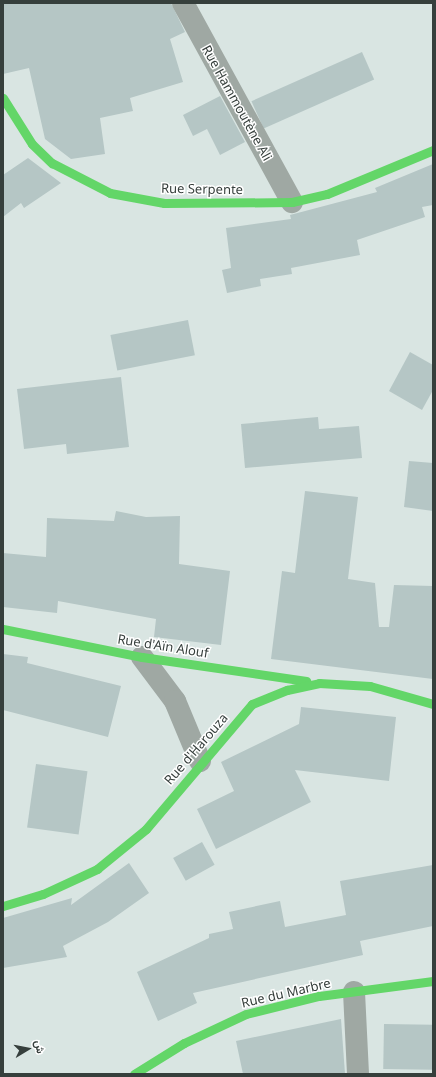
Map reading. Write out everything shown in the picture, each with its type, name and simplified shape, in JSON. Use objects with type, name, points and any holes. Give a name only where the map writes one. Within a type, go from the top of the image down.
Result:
[{"type":"street","name":"Rue Hammoutène Ali","points":[[183,3],[292,202]]},
{"type":"street","name":"Rue Serpente","points":[[3,98],[32,144],[52,163],[110,193],[164,203],[292,202],[328,194],[433,150]]},
{"type":"street","name":"Rue d'Aïn Alouf","points":[[3,629],[142,657],[319,683]]},
{"type":"street","points":[[142,657],[175,702],[200,761]]},
{"type":"street","name":"Rue d'Harouza","points":[[3,906],[43,894],[97,869],[146,829],[200,761],[252,704],[287,690],[319,683],[370,686],[433,704]]},
{"type":"street","name":"Rue du Marbre","points":[[134,1074],[184,1043],[246,1014],[354,992],[433,981]]},
{"type":"street","points":[[354,992],[358,1074]]},
{"type":"building","points":[[3,3],[171,3],[185,32],[170,39],[183,82],[130,98],[133,111],[100,118],[105,154],[71,159],[45,139],[29,68],[3,74]]},
{"type":"building","points":[[362,52],[374,79],[264,129],[251,101]]},
{"type":"building","points":[[220,96],[245,142],[220,155],[207,129],[193,136],[183,115]]},
{"type":"building","points":[[28,158],[61,183],[24,208],[21,203],[3,217],[3,175]]},
{"type":"building","points":[[433,164],[433,205],[422,207],[425,217],[357,240],[360,255],[291,268],[292,274],[260,279],[261,286],[227,293],[222,270],[231,268],[226,228],[291,219],[290,215],[377,192],[375,188]]},
{"type":"building","points":[[188,320],[195,355],[117,370],[110,335]]},
{"type":"building","points":[[410,352],[433,365],[433,390],[422,410],[389,391]]},
{"type":"building","points":[[121,377],[129,447],[67,454],[66,444],[24,449],[17,389]]},
{"type":"building","points":[[318,417],[319,429],[359,426],[362,458],[245,468],[241,424]]},
{"type":"building","points":[[409,461],[433,463],[433,511],[404,507]]},
{"type":"building","points":[[305,491],[358,497],[348,579],[375,583],[379,627],[389,627],[394,585],[433,586],[433,679],[271,659],[282,571],[295,573]]},
{"type":"building","points":[[116,511],[146,517],[180,516],[179,564],[230,571],[221,645],[154,637],[156,619],[58,601],[57,613],[3,607],[3,553],[46,557],[47,518],[114,521]]},
{"type":"building","points":[[3,654],[28,657],[27,663],[121,686],[108,737],[3,710]]},
{"type":"building","points":[[301,707],[396,717],[389,781],[295,770],[311,802],[216,849],[197,809],[234,791],[221,762],[299,724]]},
{"type":"building","points":[[36,764],[87,771],[79,835],[27,827]]},
{"type":"building","points":[[202,842],[215,865],[186,881],[173,858]]},
{"type":"building","points":[[129,863],[149,893],[108,922],[63,946],[67,957],[3,968],[3,918],[72,898],[71,905]]},
{"type":"building","points":[[433,865],[433,926],[360,941],[363,955],[193,993],[197,1003],[158,1021],[137,972],[209,938],[209,934],[233,929],[229,912],[280,901],[285,927],[346,915],[340,881]]},
{"type":"building","points":[[341,1019],[345,1074],[243,1074],[236,1041]]},
{"type":"building","points":[[384,1024],[433,1025],[432,1070],[383,1069]]},
{"type":"traffic: fast","points":[[3,98],[32,144],[52,163],[110,193],[164,203],[292,202],[327,194],[433,150]]},
{"type":"traffic: fast","points":[[3,629],[142,657],[306,681]]},
{"type":"traffic: fast","points":[[3,906],[43,894],[97,869],[146,829],[252,704],[287,690],[319,683],[370,686],[433,704]]},
{"type":"traffic: fast","points":[[134,1074],[184,1043],[246,1014],[319,996],[433,981]]}]
